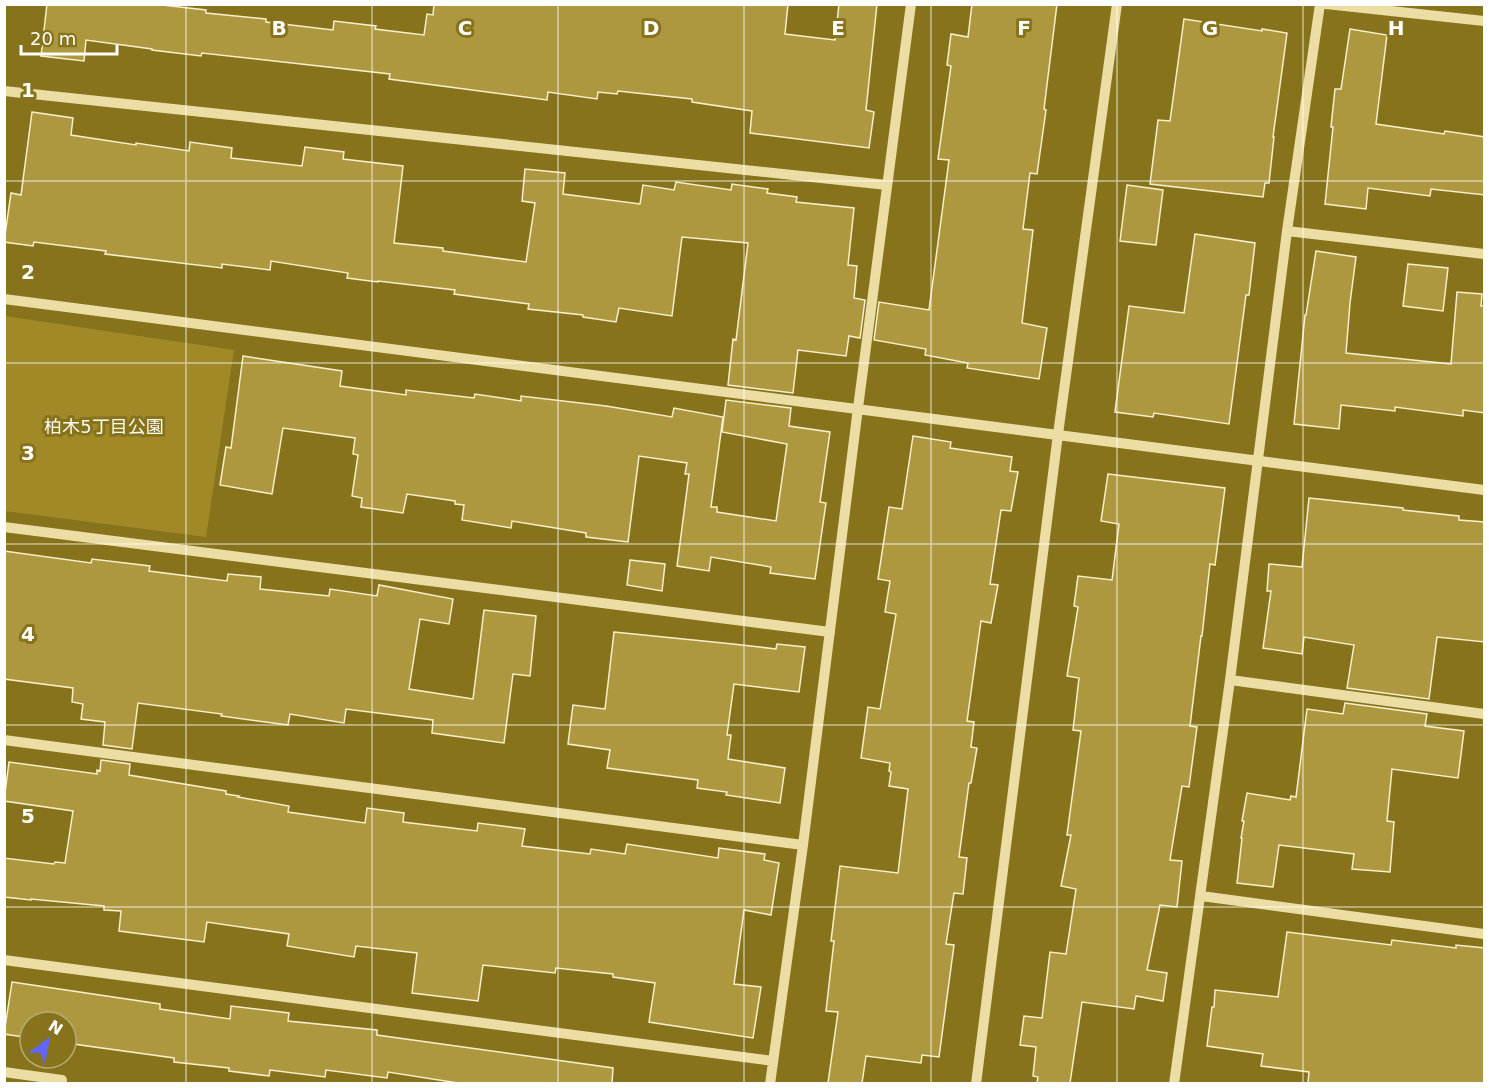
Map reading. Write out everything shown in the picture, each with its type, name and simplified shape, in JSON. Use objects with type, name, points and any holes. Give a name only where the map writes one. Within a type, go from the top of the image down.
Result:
[{"type":"street","points":[[770,1083],[803,845],[911,4]]},
{"type":"street","points":[[975,1083],[1058,434],[1117,4]]},
{"type":"street","points":[[1174,1083],[1230,680],[1287,231],[1320,4]]},
{"type":"street","points":[[1326,4],[1485,21]]},
{"type":"street","points":[[4,91],[886,185]]},
{"type":"street","points":[[1287,231],[1485,254]]},
{"type":"street","points":[[4,299],[1485,490]]},
{"type":"street","points":[[4,527],[830,632]]},
{"type":"street","points":[[1230,680],[1485,714]]},
{"type":"street","points":[[4,740],[803,845]]},
{"type":"street","points":[[1201,896],[1485,934]]},
{"type":"street","points":[[4,960],[773,1061]]},
{"type":"street","points":[[4,1072],[62,1080],[61,1083]]},
{"type":"green space","name":"柏木5丁目公園","points":[[5,316],[234,350],[206,537],[5,511]]},
{"type":"building","points":[[47,4],[153,4],[333,30],[334,21],[424,35],[427,14],[433,15],[434,4],[788,4],[785,34],[835,40],[839,4],[877,4],[866,110],[874,112],[869,148],[750,133],[752,111],[692,102],[692,99],[618,91],[617,94],[598,92],[597,99],[548,92],[547,100],[389,79],[390,74],[202,53],[201,56],[86,40],[84,61],[41,56]]},
{"type":"building","points":[[972,4],[1057,4],[1037,174],[1030,173],[1023,229],[1033,230],[1022,323],[1047,328],[1039,379],[967,368],[968,363],[925,355],[926,349],[874,340],[879,302],[929,310],[949,160],[938,159],[951,66],[947,65],[951,34],[968,37]]},
{"type":"building","points":[[1184,19],[1287,33],[1269,183],[1265,183],[1263,197],[1150,184],[1158,120],[1170,121]]},
{"type":"building","points":[[1350,29],[1387,35],[1376,124],[1444,134],[1445,131],[1485,137],[1485,195],[1431,189],[1430,196],[1368,188],[1366,209],[1325,204],[1335,89],[1341,89]]},
{"type":"building","points":[[32,112],[73,118],[71,135],[136,145],[136,143],[189,151],[190,142],[232,148],[231,158],[302,166],[305,147],[344,152],[343,159],[403,166],[394,243],[443,248],[443,251],[526,262],[535,203],[522,201],[525,169],[565,173],[563,194],[640,204],[643,185],[674,190],[676,182],[731,190],[732,184],[768,189],[767,193],[797,197],[796,202],[854,208],[848,265],[857,266],[854,298],[865,300],[860,338],[849,336],[846,356],[798,350],[793,393],[728,385],[748,243],[682,237],[672,316],[619,308],[616,322],[583,317],[583,315],[528,309],[529,304],[454,294],[455,290],[347,278],[348,273],[271,261],[270,270],[222,264],[222,268],[105,254],[106,251],[34,242],[33,246],[4,242],[11,193],[21,195]]},
{"type":"building","points":[[1127,185],[1163,190],[1156,245],[1120,241]]},
{"type":"building","points":[[1195,234],[1255,243],[1229,424],[1154,413],[1153,417],[1115,412],[1129,306],[1184,313]]},
{"type":"building","points":[[1316,251],[1356,257],[1346,353],[1451,364],[1457,292],[1482,294],[1481,306],[1485,306],[1485,413],[1463,410],[1463,416],[1395,407],[1395,411],[1341,405],[1339,429],[1294,424],[1305,315]]},
{"type":"building","points":[[1408,264],[1448,268],[1443,311],[1403,306]]},
{"type":"building","points":[[243,356],[342,371],[340,386],[406,395],[406,390],[474,398],[475,394],[521,401],[521,396],[606,406],[672,417],[674,408],[723,417],[711,507],[717,507],[717,512],[776,521],[787,444],[722,432],[726,400],[791,408],[789,426],[830,432],[820,502],[826,503],[815,579],[770,573],[771,567],[711,557],[709,571],[677,566],[689,474],[685,474],[687,463],[639,456],[628,542],[586,537],[586,533],[512,521],[511,528],[462,520],[464,505],[455,504],[455,501],[407,494],[403,513],[361,507],[362,498],[352,496],[358,455],[353,454],[355,438],[283,428],[272,494],[220,485],[226,447],[231,448]]},
{"type":"building","points":[[913,436],[951,442],[950,448],[1012,457],[1010,471],[1018,472],[1011,511],[1001,510],[990,584],[998,585],[991,623],[981,621],[967,721],[974,722],[971,747],[977,748],[971,783],[969,783],[959,857],[967,858],[963,894],[954,893],[946,944],[954,945],[939,1057],[922,1055],[921,1063],[866,1056],[862,1083],[828,1083],[838,1012],[826,1011],[840,866],[898,873],[908,789],[889,786],[890,763],[861,758],[868,707],[880,709],[896,614],[885,612],[890,581],[878,579],[889,507],[902,509]]},
{"type":"building","points":[[1108,474],[1225,488],[1215,565],[1210,564],[1190,726],[1197,727],[1189,787],[1182,786],[1170,860],[1182,861],[1177,907],[1160,905],[1147,970],[1167,973],[1163,1001],[1136,996],[1134,1009],[1082,1002],[1070,1083],[1037,1083],[1038,1077],[1033,1076],[1036,1047],[1020,1045],[1024,1016],[1042,1018],[1050,952],[1066,954],[1076,889],[1061,886],[1071,835],[1067,835],[1081,731],[1073,730],[1079,678],[1067,676],[1078,607],[1074,606],[1078,576],[1112,580],[1119,524],[1101,521]]},
{"type":"building","points":[[1309,498],[1403,508],[1403,510],[1459,516],[1459,520],[1485,522],[1485,642],[1437,637],[1429,699],[1347,688],[1354,645],[1304,637],[1302,654],[1263,648],[1271,591],[1267,591],[1269,564],[1302,567]]},
{"type":"building","points":[[4,551],[91,563],[92,559],[150,566],[149,571],[227,581],[228,574],[261,577],[260,589],[329,596],[330,589],[377,596],[379,585],[453,599],[449,624],[420,619],[409,689],[473,699],[484,610],[536,616],[530,676],[513,674],[504,743],[432,733],[433,720],[346,709],[344,723],[290,714],[288,725],[138,703],[132,749],[103,745],[105,722],[81,719],[83,704],[72,702],[73,688],[4,679]]},
{"type":"building","points":[[630,560],[665,564],[662,591],[627,585]]},
{"type":"building","points":[[614,632],[776,649],[777,644],[805,647],[799,692],[734,684],[727,735],[731,735],[728,759],[785,768],[780,803],[697,788],[698,780],[607,768],[610,750],[568,744],[573,705],[605,709]]},
{"type":"building","points":[[1345,703],[1427,714],[1425,726],[1464,731],[1458,778],[1392,769],[1387,821],[1394,822],[1390,872],[1352,869],[1354,854],[1279,845],[1273,887],[1237,883],[1244,821],[1242,821],[1247,793],[1290,800],[1291,796],[1296,797],[1307,709],[1343,714]]},
{"type":"building","points":[[101,760],[130,764],[129,775],[226,791],[226,794],[238,797],[289,806],[288,812],[365,823],[367,808],[404,813],[403,822],[477,831],[478,823],[525,829],[522,846],[590,854],[591,849],[625,854],[627,844],[718,858],[719,848],[765,854],[764,860],[779,863],[771,915],[744,910],[734,984],[761,987],[753,1038],[649,1022],[655,983],[613,977],[613,974],[556,968],[555,973],[483,965],[478,1001],[412,993],[417,953],[356,946],[354,957],[287,946],[289,934],[207,922],[204,942],[119,931],[121,911],[104,910],[104,906],[4,897],[4,858],[54,864],[55,862],[65,863],[73,811],[4,801],[9,762],[97,774],[97,770],[100,771]]},
{"type":"building","points":[[1287,932],[1391,945],[1392,940],[1456,948],[1456,945],[1485,948],[1485,1083],[1308,1083],[1309,1072],[1261,1066],[1263,1054],[1207,1046],[1215,990],[1278,997]]},
{"type":"building","points":[[12,982],[160,1004],[160,1009],[230,1019],[231,1006],[289,1013],[288,1021],[377,1030],[377,1035],[613,1068],[612,1083],[458,1083],[388,1072],[387,1078],[326,1070],[325,1077],[270,1070],[269,1076],[229,1071],[229,1068],[174,1062],[174,1058],[78,1045],[78,1010],[18,1010],[18,1036],[4,1034]]}]
